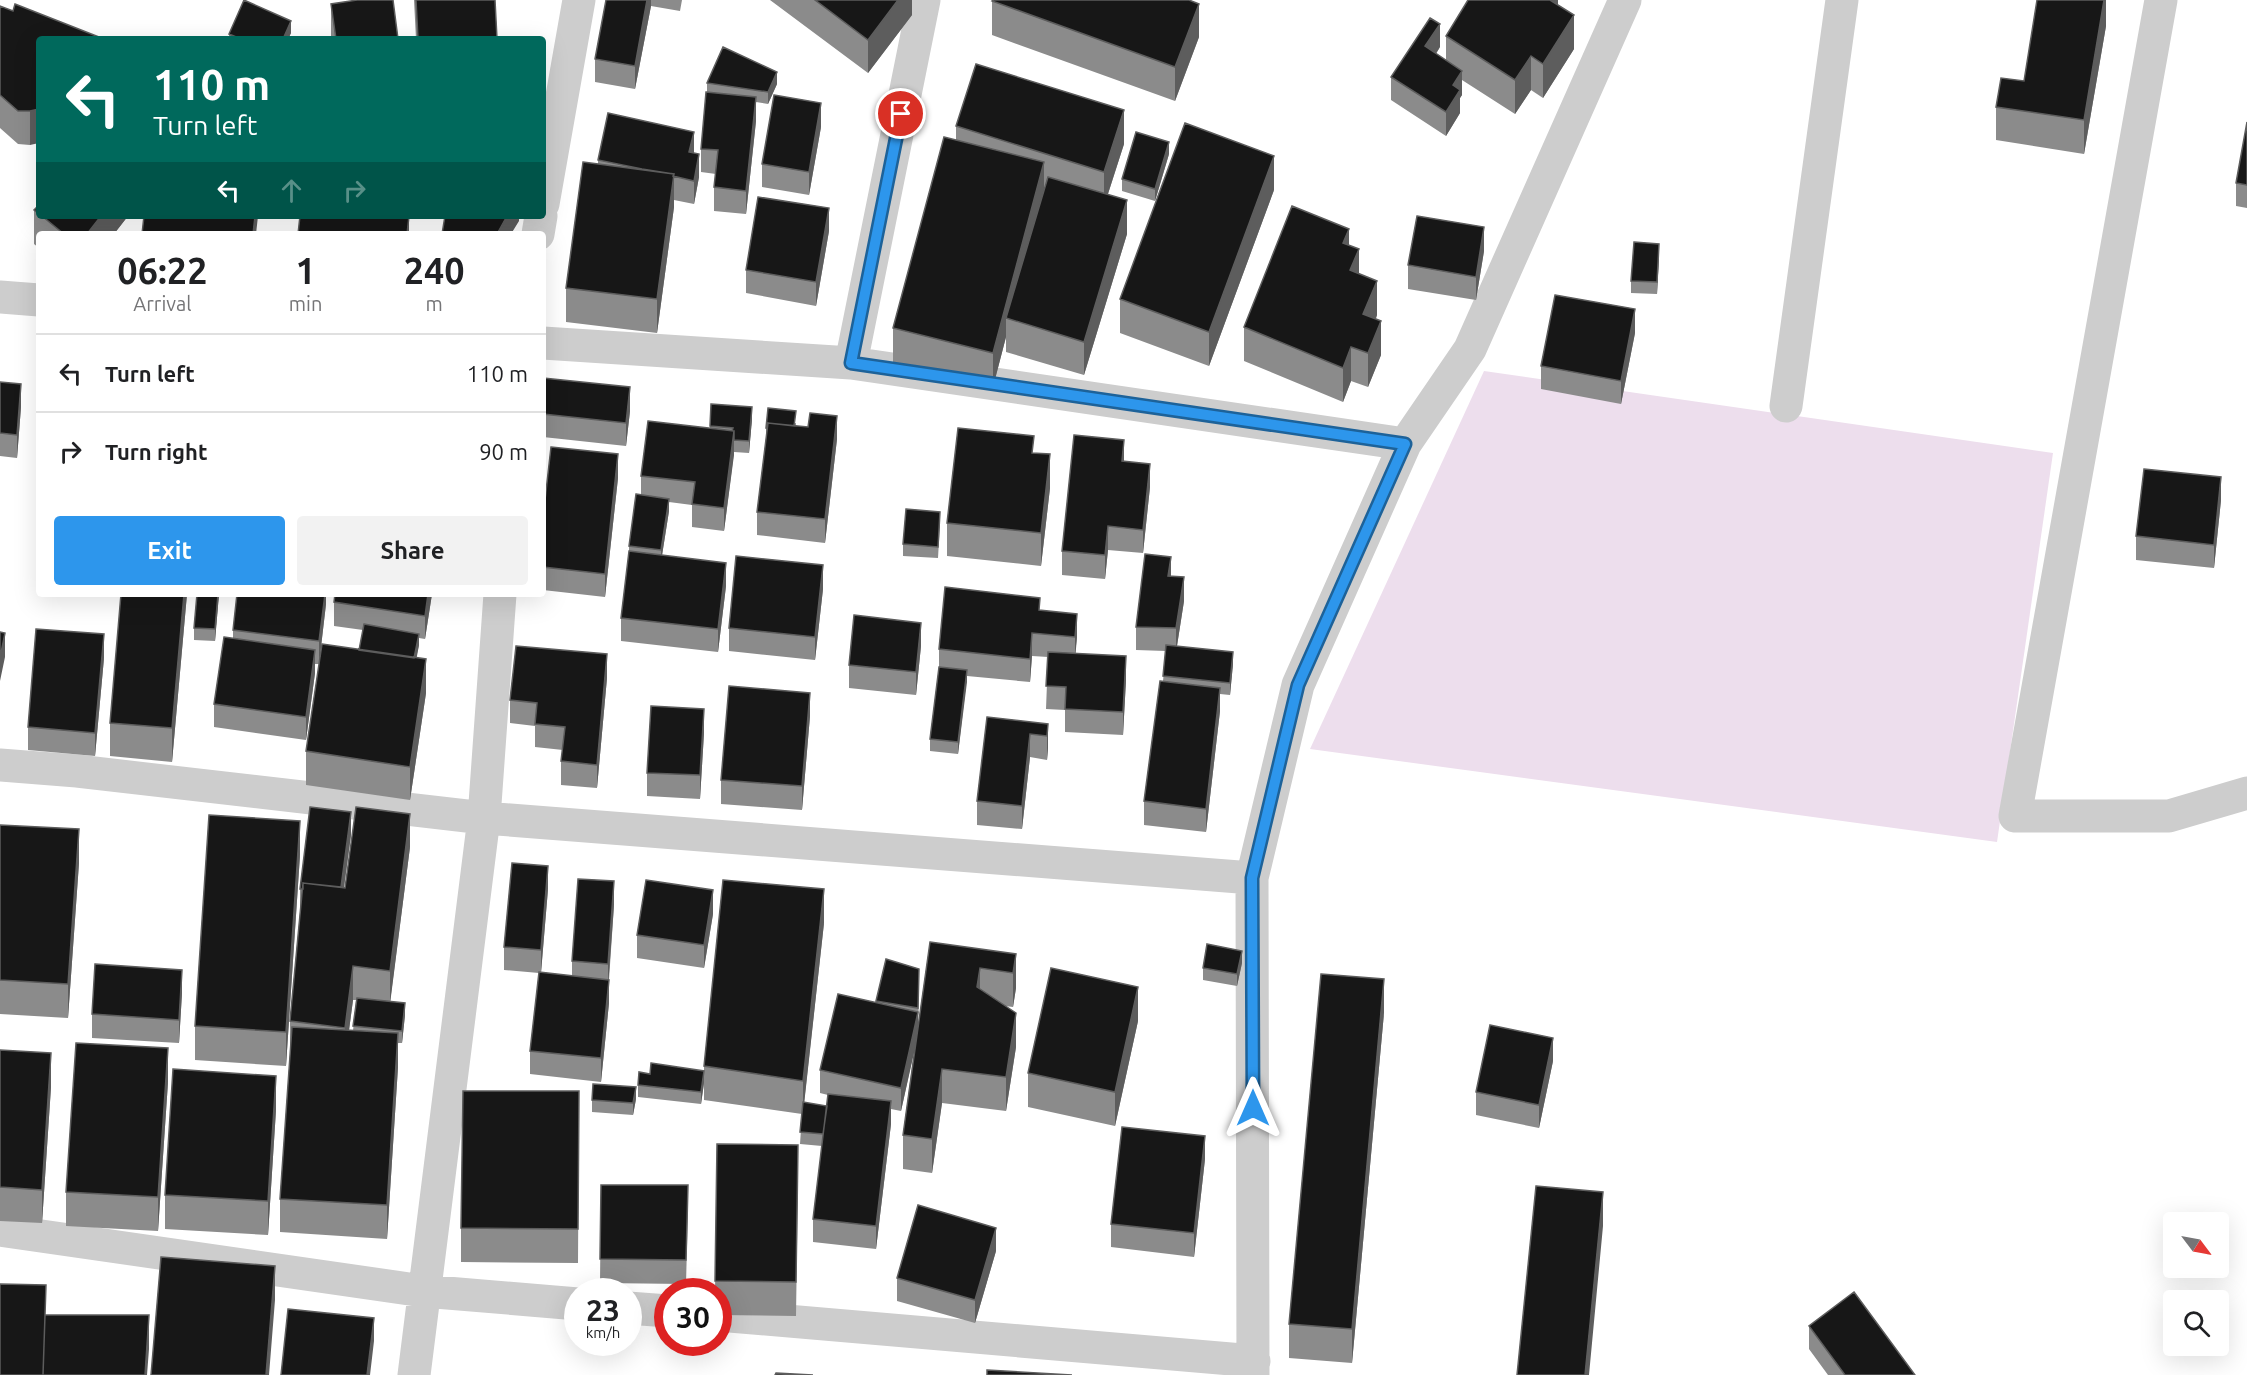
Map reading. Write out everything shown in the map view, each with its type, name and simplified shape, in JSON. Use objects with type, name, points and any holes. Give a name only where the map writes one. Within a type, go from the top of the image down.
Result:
[{"type":"street","points":[[546,187],[579,0]]},
{"type":"street","points":[[851,363],[924,0]]},
{"type":"street","points":[[732,1317],[1254,1368],[1252,878],[1298,685],[1405,444],[1470,349],[1625,0]]},
{"type":"street","points":[[1786,406],[1842,0]]},
{"type":"street","points":[[2161,0],[2014,816],[2169,816],[2247,793]]},
{"type":"street","points":[[0,297],[36,300]]},
{"type":"street","points":[[546,344],[851,363],[1405,444]]},
{"type":"street","points":[[414,1375],[483,818],[500,597]]},
{"type":"street","points":[[0,765],[77,771],[483,818],[1252,878]]},
{"type":"street","points":[[0,1230],[423,1291],[564,1303]]},
{"type":"shaded area","points":[[1484,371],[2053,453],[1997,842],[1310,749]]},
{"type":"building","points":[[244,0],[291,21],[284,36],[234,36],[229,34]]},
{"type":"building","points":[[357,0],[393,0],[398,36],[336,36],[331,4]]},
{"type":"building","points":[[416,0],[495,0],[497,36],[418,36]]},
{"type":"building","points":[[606,0],[647,0],[635,66],[595,59]]},
{"type":"building","points":[[815,0],[898,0],[868,40]]},
{"type":"building","points":[[993,0],[1189,0],[1199,4],[1175,67]]},
{"type":"building","points":[[1468,0],[1550,0],[1574,15],[1543,64],[1531,56],[1515,80],[1446,36]]},
{"type":"building","points":[[2037,0],[2104,0],[2084,120],[1996,107],[2001,78],[2024,81]]},
{"type":"building","points":[[15,4],[96,36],[36,36],[36,110],[30,111],[18,111],[0,95],[0,6],[13,11]]},
{"type":"building","points":[[1430,18],[1440,24],[1425,46],[1462,71],[1453,85],[1460,90],[1446,112],[1391,77]]},
{"type":"building","points":[[723,47],[777,72],[768,92],[707,83]]},
{"type":"building","points":[[976,64],[1124,110],[1104,172],[956,126]]},
{"type":"building","points":[[706,92],[756,97],[746,191],[714,187],[718,150],[701,149]]},
{"type":"building","points":[[774,95],[821,103],[809,172],[762,164]]},
{"type":"building","points":[[608,113],[694,132],[689,152],[699,154],[694,181],[673,176],[674,174],[598,160]]},
{"type":"building","points":[[2247,122],[2247,185],[2236,183]]},
{"type":"building","points":[[1185,123],[1274,156],[1209,332],[1120,299]]},
{"type":"building","points":[[1136,132],[1169,142],[1155,189],[1122,179]]},
{"type":"building","points":[[944,137],[1044,162],[993,353],[893,328]]},
{"type":"building","points":[[583,162],[674,174],[657,299],[566,288]]},
{"type":"building","points":[[1048,177],[1127,200],[1084,342],[1006,318]]},
{"type":"building","points":[[758,197],[829,208],[816,282],[746,270]]},
{"type":"building","points":[[1292,206],[1349,229],[1343,243],[1359,249],[1350,270],[1377,281],[1363,314],[1381,321],[1368,353],[1351,347],[1343,368],[1244,327]]},
{"type":"building","points":[[1417,216],[1484,227],[1476,277],[1408,265]]},
{"type":"building","points":[[46,219],[99,219],[89,231],[60,231]]},
{"type":"building","points":[[144,219],[255,219],[253,231],[142,231]]},
{"type":"building","points":[[300,219],[409,219],[407,231],[298,231]]},
{"type":"building","points":[[444,219],[505,219],[499,231],[442,231]]},
{"type":"building","points":[[1634,242],[1659,244],[1657,282],[1631,281]]},
{"type":"building","points":[[1555,295],[1635,309],[1621,381],[1541,366]]},
{"type":"building","points":[[546,378],[630,387],[626,423],[546,414]]},
{"type":"building","points":[[0,382],[21,384],[17,435],[0,433]]},
{"type":"building","points":[[711,404],[752,407],[749,441],[734,440],[733,428],[710,426]]},
{"type":"building","points":[[768,408],[796,411],[794,426],[768,423],[766,428]]},
{"type":"building","points":[[810,413],[837,416],[825,519],[757,512],[768,423],[808,427]]},
{"type":"building","points":[[648,421],[734,431],[724,508],[692,504],[695,482],[641,476]]},
{"type":"building","points":[[958,428],[1034,436],[1032,453],[1050,454],[1041,533],[947,523]]},
{"type":"building","points":[[1074,435],[1124,440],[1122,461],[1150,464],[1143,530],[1108,526],[1105,555],[1062,551]]},
{"type":"building","points":[[551,447],[618,454],[605,574],[546,567],[546,491]]},
{"type":"building","points":[[2144,469],[2221,477],[2214,545],[2136,536]]},
{"type":"building","points":[[636,494],[669,499],[661,550],[629,546]]},
{"type":"building","points":[[906,509],[940,512],[938,547],[903,544]]},
{"type":"building","points":[[629,551],[726,563],[718,629],[621,618]]},
{"type":"building","points":[[1145,554],[1171,557],[1168,576],[1184,577],[1176,628],[1136,627]]},
{"type":"building","points":[[736,556],[823,565],[815,637],[729,628]]},
{"type":"building","points":[[945,587],[1040,598],[1039,610],[1077,614],[1075,637],[1032,633],[1030,659],[939,649]]},
{"type":"building","points":[[121,597],[184,597],[172,728],[110,723]]},
{"type":"building","points":[[197,597],[218,597],[215,629],[194,628]]},
{"type":"building","points":[[237,597],[325,597],[319,641],[233,630]]},
{"type":"building","points":[[335,597],[428,597],[425,616],[334,602]]},
{"type":"building","points":[[854,615],[921,623],[916,672],[849,665]]},
{"type":"building","points":[[364,624],[419,634],[414,658],[359,650]]},
{"type":"building","points":[[36,629],[104,634],[95,733],[28,727]]},
{"type":"building","points":[[0,632],[5,633],[0,658]]},
{"type":"building","points":[[224,637],[315,650],[306,717],[214,704]]},
{"type":"building","points":[[322,644],[426,659],[410,767],[306,751]]},
{"type":"building","points":[[1166,645],[1233,652],[1230,683],[1163,676]]},
{"type":"building","points":[[516,646],[607,654],[597,765],[561,761],[565,727],[535,724],[537,703],[510,700]]},
{"type":"building","points":[[1048,652],[1126,656],[1123,712],[1065,709],[1066,687],[1046,686]]},
{"type":"building","points":[[939,667],[967,670],[958,742],[930,739]]},
{"type":"building","points":[[1160,681],[1220,688],[1206,809],[1144,801]]},
{"type":"building","points":[[729,686],[810,693],[802,786],[721,780]]},
{"type":"building","points":[[651,706],[704,709],[700,775],[647,773]]},
{"type":"building","points":[[987,717],[1048,724],[1047,736],[1030,734],[1022,806],[977,801]]},
{"type":"building","points":[[310,807],[351,812],[341,887],[303,883],[303,889],[300,889]]},
{"type":"building","points":[[356,807],[410,814],[390,971],[353,966],[345,1028],[290,1021],[303,883],[345,888]]},
{"type":"building","points":[[209,815],[300,821],[286,1032],[195,1026]]},
{"type":"building","points":[[0,825],[79,829],[68,984],[0,980]]},
{"type":"building","points":[[512,863],[548,866],[541,950],[504,947]]},
{"type":"building","points":[[578,879],[614,881],[608,964],[572,961]]},
{"type":"building","points":[[646,880],[713,890],[704,945],[637,935]]},
{"type":"building","points":[[723,880],[824,889],[803,1081],[704,1066]]},
{"type":"building","points":[[930,942],[1016,954],[1013,973],[980,968],[977,987],[1016,1013],[1006,1077],[942,1069],[932,1139],[903,1135]]},
{"type":"building","points":[[1207,944],[1242,951],[1237,974],[1203,968]]},
{"type":"building","points":[[886,959],[919,969],[918,1008],[876,1001]]},
{"type":"building","points":[[95,964],[182,970],[179,1020],[92,1014]]},
{"type":"building","points":[[1051,968],[1138,987],[1115,1092],[1028,1073]]},
{"type":"building","points":[[539,972],[609,980],[601,1058],[530,1051]]},
{"type":"building","points":[[1321,974],[1384,979],[1352,1329],[1289,1324]]},
{"type":"building","points":[[838,994],[918,1012],[901,1088],[820,1070]]},
{"type":"building","points":[[357,998],[405,1003],[402,1031],[353,1026]]},
{"type":"building","points":[[1490,1025],[1553,1038],[1539,1105],[1476,1092]]},
{"type":"building","points":[[292,1027],[398,1033],[387,1205],[280,1199]]},
{"type":"building","points":[[76,1043],[168,1048],[158,1197],[66,1192]]},
{"type":"building","points":[[0,1050],[51,1053],[42,1190],[0,1187]]},
{"type":"building","points":[[651,1063],[704,1071],[701,1092],[638,1085],[639,1072],[650,1074]]},
{"type":"building","points":[[173,1069],[276,1076],[268,1201],[165,1195]]},
{"type":"building","points":[[593,1084],[636,1087],[633,1103],[592,1100]]},
{"type":"building","points":[[463,1091],[579,1091],[578,1229],[461,1228]]},
{"type":"building","points":[[828,1094],[891,1101],[876,1226],[813,1219]]},
{"type":"building","points":[[803,1102],[827,1106],[823,1134],[800,1132]]},
{"type":"building","points":[[1122,1127],[1205,1136],[1194,1233],[1111,1224]]},
{"type":"building","points":[[717,1144],[798,1145],[796,1282],[732,1281],[732,1278],[715,1278]]},
{"type":"building","points":[[601,1185],[688,1185],[686,1260],[600,1259]]},
{"type":"building","points":[[1536,1186],[1603,1192],[1585,1375],[1517,1375]]},
{"type":"building","points":[[918,1205],[996,1228],[975,1300],[897,1278]]},
{"type":"building","points":[[161,1257],[275,1266],[266,1375],[151,1375]]},
{"type":"building","points":[[0,1284],[46,1285],[43,1375],[0,1375]]},
{"type":"building","points":[[1854,1292],[1915,1375],[1845,1375],[1809,1326]]},
{"type":"building","points":[[288,1309],[374,1318],[367,1375],[281,1375]]},
{"type":"building","points":[[45,1315],[149,1315],[145,1375],[43,1375]]},
{"type":"building","points":[[987,1370],[1072,1375],[987,1375]]},
{"type":"building","points":[[776,1373],[813,1375],[775,1375]]},
{"type":"route","points":[[901,114],[851,363],[1405,444],[1298,685],[1252,878],[1253,1108]]}]
